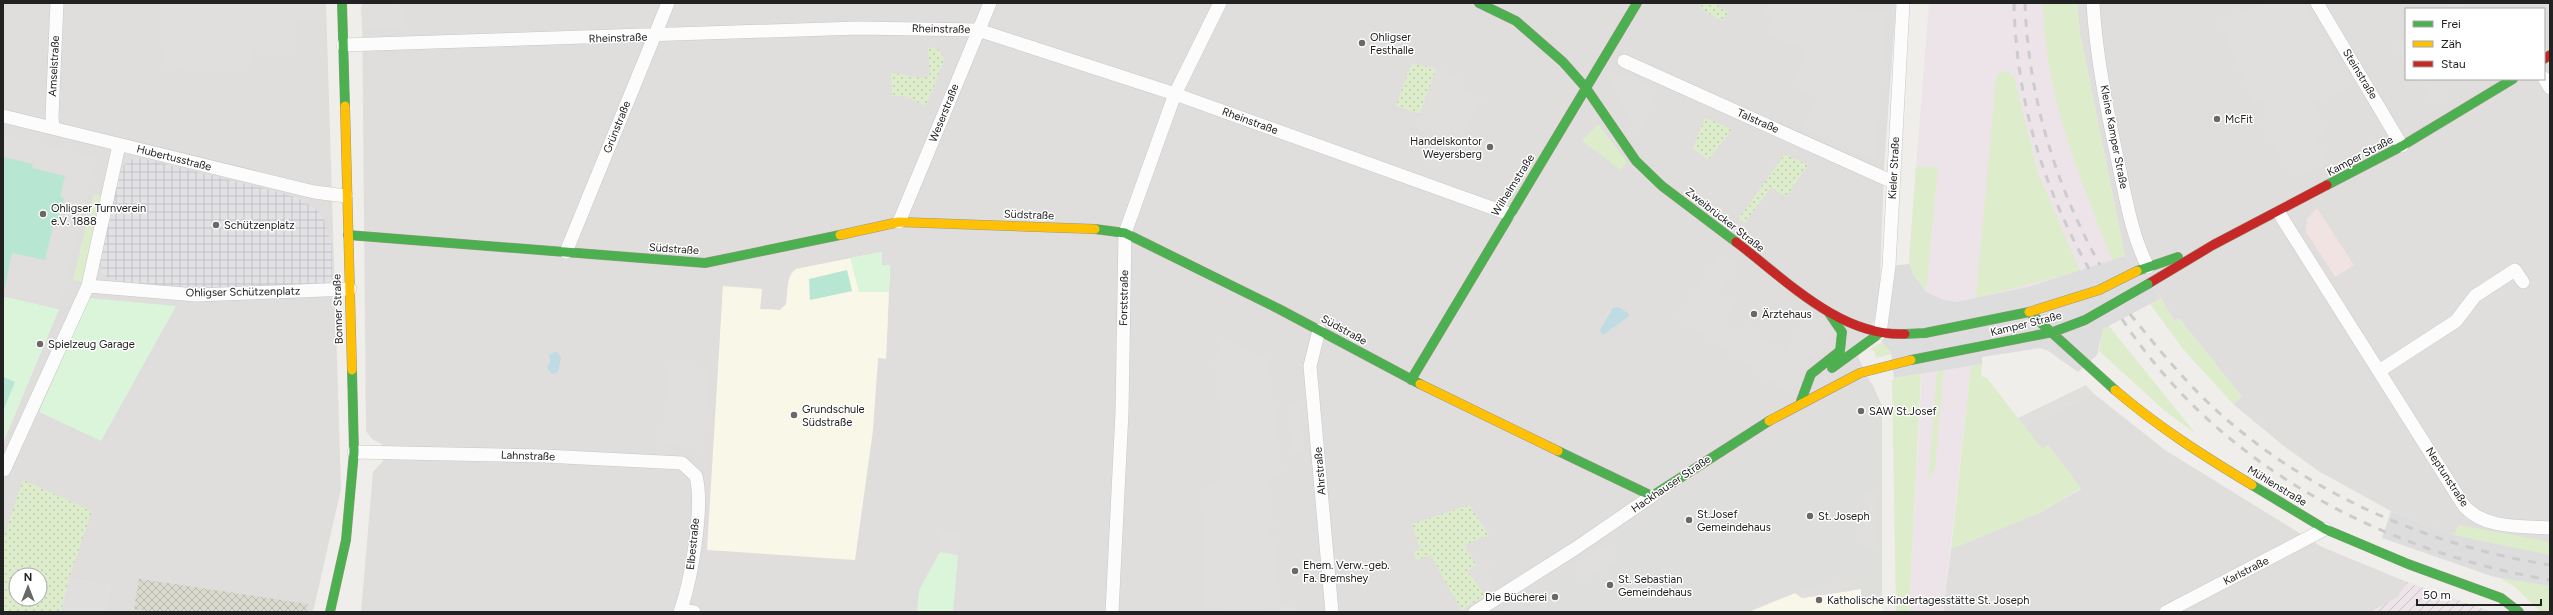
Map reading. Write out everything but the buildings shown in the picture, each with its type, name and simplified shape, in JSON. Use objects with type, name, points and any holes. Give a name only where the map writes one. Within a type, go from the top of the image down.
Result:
[{"type":"main road","name":"Bonner Straße","points":[[330,612],[346,540],[354,452],[342,3]]},
{"type":"main road","points":[[1479,3],[1516,21],[1541,40],[1586,88]]},
{"type":"main road","name":"Wilhelmstraße","points":[[1411,380],[1509,214],[1637,3]]},
{"type":"main road","name":"Kamper Straße","points":[[1874,368],[2053,332],[2085,320],[2213,245],[2279,213],[2402,146],[2511,80]]},
{"type":"main road","name":"Zweibrücker Straße","points":[[1586,88],[1636,161],[1662,186],[1829,313],[1880,333]]},
{"type":"main road","name":"Südstraße","points":[[348,235],[434,240],[678,263],[705,263],[899,222],[1105,229],[1125,233],[1319,330],[1411,380],[1652,496]]},
{"type":"main road","name":"Kamper Straße","points":[[1880,333],[1925,333],[2029,312],[2099,290],[2143,269],[2213,245]]},
{"type":"main road","name":"Mühlenstraße","points":[[2029,312],[2149,419],[2196,451],[2325,529],[2408,564],[2501,598],[2519,612]]},
{"type":"main road","points":[[1801,402],[1811,374],[1840,351],[1842,332],[1829,313]]},
{"type":"main road","points":[[1805,388],[1880,333]]},
{"type":"main road","name":"Hackhauser Straße","points":[[1652,496],[1801,402],[1874,368]]},
{"type":"street","name":"Amselstraße","points":[[53,128],[52,116],[57,3]]},
{"type":"street","name":"Grünstraße","points":[[566,252],[668,3]]},
{"type":"street","name":"Weserstraße","points":[[899,222],[990,3]]},
{"type":"street","name":"Forststraße","points":[[1112,612],[1122,412],[1125,233],[1175,94],[1220,3]]},
{"type":"street","name":"Kieler Straße","points":[[1880,333],[1889,266],[1903,3]]},
{"type":"street","name":"Kleine Kamper Straße","points":[[2093,3],[2096,42],[2132,229],[2143,269]]},
{"type":"street","name":"Steinstraße","points":[[2317,3],[2402,146]]},
{"type":"street","name":"Rheinstraße","points":[[343,45],[654,37],[693,33],[858,28],[978,30],[1175,94],[1509,214]]},
{"type":"street","name":"Talstraße","points":[[1624,61],[1893,182]]},
{"type":"street","name":"Hubertusstraße","points":[[3,116],[314,192],[346,196]]},
{"type":"street","points":[[4,470],[88,286],[119,144]]},
{"type":"street","name":"Neptunstraße","points":[[2279,213],[2464,506],[2473,516],[2489,522],[2550,528]]},
{"type":"street","points":[[2379,371],[2456,320],[2475,296],[2516,270],[2523,282]]},
{"type":"street","name":"Ohligser Schützenplatz","points":[[88,286],[196,295],[350,289]]},
{"type":"street","name":"Ahrstraße","points":[[1319,330],[1310,366],[1332,612]]},
{"type":"street","name":"Lahnstraße","points":[[354,452],[675,462],[686,465],[696,476]]},
{"type":"street","name":"Elbestraße","points":[[680,611],[693,557],[698,496],[696,476]]},
{"type":"street","name":"Hackhauser Straße","points":[[1475,612],[1581,545],[1652,496]]},
{"type":"street","name":"Karlstraße","points":[[2166,612],[2325,529]]},
{"type":"street","points":[[680,611],[694,612]]},
{"type":"shaded area","points":[[3,3],[326,3],[341,489],[313,612],[105,612],[110,587],[69,578],[61,612],[3,612],[3,443],[59,309],[95,157],[3,135]]},
{"type":"shaded area","points":[[161,3],[321,3],[322,20],[296,21],[296,49],[251,50],[251,65],[162,66]]},
{"type":"shaded area","points":[[362,3],[1896,3],[1884,169],[1879,309],[1858,357],[1882,406],[1750,612],[361,612],[373,472],[383,461],[382,444],[372,439],[366,431]],"holes":[[[882,252],[882,265],[890,266],[886,358],[878,358],[877,370],[708,549],[723,287],[762,289],[760,309],[780,310],[786,305],[788,284],[791,273],[796,269]]]},
{"type":"shaded area","points":[[1769,3],[1846,3],[1846,9],[1886,12],[1875,161],[1804,127],[1817,98],[1793,87],[1806,50],[1766,34],[1773,19],[1763,13]]},
{"type":"shaded area","points":[[1929,3],[2077,3],[2080,34],[2125,256],[2161,298],[2103,329],[2097,355],[2078,372],[2047,350],[2040,348],[1982,357],[1982,364],[1971,366],[1943,612],[1909,612],[1926,293],[1909,264],[1909,256]]},
{"type":"shaded area","points":[[2077,3],[2550,3],[2550,555],[2453,535],[2391,511],[2320,472],[2285,447],[2233,404],[2242,397],[2179,318],[2174,321],[2161,298],[2125,256],[2080,34]]},
{"type":"shaded area","points":[[2263,3],[2305,3],[2352,86],[2312,102],[2326,132],[2316,137],[2328,163],[2297,176],[2268,138],[2261,122],[2273,117],[2270,106],[2266,99],[2254,104],[2220,21]]},
{"type":"shaded area","points":[[2442,3],[2472,3],[2464,8],[2444,8]]},
{"type":"shaded area","points":[[402,4],[403,26],[362,27],[361,6]]},
{"type":"shaded area","points":[[2405,39],[2405,61],[2395,44]]},
{"type":"shaded area","points":[[1436,69],[1459,76],[1456,86],[1482,99],[1459,139],[1450,136],[1439,168],[1426,164],[1437,131],[1416,124]]},
{"type":"shaded area","points":[[1615,72],[1656,91],[1639,135],[1612,83]]},
{"type":"shaded area","points":[[2420,80],[2436,80],[2446,99],[2435,105]]},
{"type":"shaded area","points":[[3,135],[96,157],[59,309],[3,296],[12,253],[45,260],[55,218],[59,218],[64,198],[60,197],[65,176],[32,168],[33,164],[3,157]]},
{"type":"shaded area","name":"Schützenplatz","points":[[140,158],[286,194],[303,201],[318,211],[325,222],[332,246],[332,277],[329,282],[318,286],[168,289],[131,284],[107,277],[102,272],[99,261],[120,169],[131,159]]},
{"type":"shaded area","points":[[2317,208],[2354,265],[2335,277],[2306,232],[2307,219]]},
{"type":"shaded area","name":"Grundschule Südstraße","points":[[882,252],[882,265],[890,265],[886,359],[878,358],[873,430],[855,560],[707,550],[723,286],[762,289],[760,309],[780,310],[786,304],[789,278],[796,269]]},
{"type":"shaded area","points":[[1722,254],[1737,264],[1717,292],[1734,305],[1722,321],[1738,333],[1744,325],[1783,353],[1809,319],[1826,333],[1827,346],[1789,374],[1799,382],[1789,393],[1677,316]]},
{"type":"shaded area","points":[[1223,339],[1268,359],[1282,474],[1269,475],[1273,526],[1266,527],[1267,540],[1274,540],[1280,603],[1295,601],[1296,612],[1203,607],[1207,484],[1218,483],[1220,423],[1215,362]]},
{"type":"shaded area","points":[[669,366],[709,368],[703,450],[662,443]]},
{"type":"shaded area","points":[[1872,383],[1882,406],[1882,602],[1861,603],[1861,589],[1802,598],[1795,593],[1748,612],[1505,612],[1653,512],[1812,416]]},
{"type":"shaded area","points":[[2086,385],[2093,393],[2024,426],[2018,418]]},
{"type":"shaded area","points":[[2093,393],[2165,450],[2322,547],[2407,582],[2398,597],[2370,612],[1943,612],[1951,549],[2039,513],[2081,489],[2048,445],[2042,450],[2024,426]]},
{"type":"shaded area","points":[[1299,403],[1305,453],[1291,454],[1288,405]]},
{"type":"shaded area","points":[[1864,490],[1878,490],[1877,547],[1863,547]]},
{"type":"shaded area","points":[[943,529],[960,532],[958,555],[940,552]]},
{"type":"shaded area","points":[[1607,544],[1617,560],[1583,581],[1573,567]]},
{"type":"shaded area","points":[[1487,559],[1492,566],[1486,570],[1497,588],[1486,596],[1467,571]]},
{"type":"shaded area","points":[[69,578],[110,587],[105,612],[61,612]]},
{"type":"shaded area","points":[[139,579],[308,604],[306,612],[154,612],[134,609]]},
{"type":"shaded area","points":[[1859,579],[1850,591],[1802,598],[1795,593],[1807,587]]},
{"type":"shaded area","points":[[2407,582],[2489,612],[2370,612],[2398,597]]},
{"type":"shaded area","name":"Katholische Kindertagesstätte St. Joseph","points":[[1861,588],[1861,603],[1882,602],[1882,612],[1750,612],[1795,593],[1802,598]]},
{"type":"green space","points":[[1701,3],[1718,3],[1717,5],[1728,12],[1722,21],[1699,7]]},
{"type":"green space","points":[[2043,3],[2077,3],[2080,34],[2125,256],[2112,260],[2076,166],[2057,103],[2045,38]]},
{"type":"green space","points":[[928,47],[940,50],[944,60],[926,106],[905,96],[892,96],[891,73],[920,78],[930,76]]},
{"type":"green space","points":[[1412,63],[1436,69],[1420,114],[1396,106]]},
{"type":"green space","points":[[2007,71],[2014,76],[2037,171],[2080,271],[1976,298],[1996,78],[1999,73]]},
{"type":"green space","points":[[1705,118],[1732,129],[1708,160],[1693,148]]},
{"type":"green space","points":[[1598,124],[1627,162],[1621,170],[1582,141]]},
{"type":"green space","name":"Ohligser Turnverein e.V. 1888","points":[[3,135],[96,157],[59,309],[3,443]]},
{"type":"green space","name":"Ohligser Turnverein e.V. 1888","points":[[3,135],[96,157],[59,309],[3,296]]},
{"type":"green space","points":[[1785,154],[1808,165],[1786,197],[1771,187],[1745,223],[1738,219]]},
{"type":"green space","points":[[1916,166],[1938,167],[1926,292],[1913,274],[1909,264]]},
{"type":"green space","points":[[94,194],[101,196],[95,220],[88,218]]},
{"type":"green space","points":[[86,225],[94,227],[82,282],[73,280]]},
{"type":"green space","points":[[882,252],[882,265],[890,265],[889,292],[859,292],[850,258]]},
{"type":"green space","points":[[847,270],[852,291],[810,300],[809,279]]},
{"type":"green space","points":[[89,298],[176,306],[101,441],[39,412]]},
{"type":"green space","points":[[2161,298],[2174,321],[2179,318],[2242,397],[2233,404],[2183,349],[2150,304]]},
{"type":"green space","points":[[2109,326],[2195,433],[2165,411],[2099,351],[2103,329]]},
{"type":"green space","points":[[1882,342],[1890,350],[1891,354],[1876,358],[1875,352],[1870,349]]},
{"type":"green space","points":[[1982,364],[1981,376],[1987,378],[2042,449],[2048,445],[2081,488],[2039,513],[1951,549],[1971,366]]},
{"type":"green space","points":[[1944,370],[1935,468],[1928,481],[1937,371]]},
{"type":"green space","points":[[1921,374],[1909,612],[1896,612],[1892,381],[1894,378]]},
{"type":"green space","points":[[3,377],[15,382],[3,411]]},
{"type":"green space","points":[[23,480],[92,511],[69,578],[61,612],[3,612],[3,540]]},
{"type":"green space","points":[[1469,505],[1489,535],[1464,545],[1477,566],[1468,571],[1486,596],[1461,610],[1431,555],[1416,560],[1414,552],[1420,549],[1412,524]]},
{"type":"green space","points":[[2459,525],[2550,542],[2550,555],[2453,535]]},
{"type":"green space","points":[[940,552],[958,555],[953,612],[917,612],[919,590]]},
{"type":"green space","points":[[2500,578],[2550,586],[2550,612],[2541,612],[2515,587]]},
{"type":"water","points":[[1618,307],[1628,313],[1629,316],[1603,335],[1600,330],[1613,308]]},
{"type":"water","points":[[554,352],[558,352],[561,358],[558,372],[552,374],[547,368],[550,362],[549,355]]},
{"type":"pier","points":[[2125,256],[2161,298],[2103,329],[2097,355],[2078,372],[2047,350],[2040,348],[1982,357],[1982,364],[1894,378],[1891,352],[1882,342],[1889,266],[1909,264],[1913,274],[1926,292],[1944,300],[1956,302],[2028,287]]},
{"type":"pier","points":[[2391,511],[2453,535],[2550,555],[2550,586],[2494,577],[2382,538]]},
{"type":"railway","points":[[2014,3],[2020,73],[2026,107],[2035,140],[2045,173],[2058,206],[2089,269]]},
{"type":"railway","points":[[2025,3],[2027,37],[2032,72],[2038,105],[2047,138],[2057,171],[2070,203],[2084,235],[2100,265]]},
{"type":"railway","points":[[2130,314],[2200,395],[2226,419],[2261,447],[2299,472],[2338,495],[2419,531],[2506,557],[2550,565]]},
{"type":"railway","points":[[2122,319],[2161,371],[2206,417],[2255,458],[2309,493],[2366,523],[2425,548],[2487,566],[2550,580]]},
{"type":"traffic: fast","points":[[342,3],[345,106]]},
{"type":"traffic: fast","points":[[1479,3],[1516,21],[1563,62],[1586,88],[1636,161],[1662,186],[1736,242]]},
{"type":"traffic: fast","points":[[1411,380],[1637,3]]},
{"type":"traffic: fast","points":[[2327,185],[2402,146],[2511,80]]},
{"type":"traffic: fast","points":[[1095,229],[1125,233],[1279,309],[1420,384]]},
{"type":"traffic: fast","points":[[348,235],[705,263],[840,235]]},
{"type":"traffic: fast","points":[[2137,271],[2178,257]]},
{"type":"traffic: fast","points":[[2053,332],[2085,320],[2148,284]]},
{"type":"traffic: fast","points":[[1905,334],[1925,333],[2029,312],[2115,390]]},
{"type":"traffic: fast","points":[[1801,401],[1811,374],[1840,351],[1842,332],[1829,313]]},
{"type":"traffic: fast","points":[[1911,360],[2053,332]]},
{"type":"traffic: fast","points":[[1832,368],[1880,333]]},
{"type":"traffic: fast","points":[[330,612],[346,540],[354,452],[352,370]]},
{"type":"traffic: fast","points":[[1558,451],[1652,496],[1769,421]]},
{"type":"traffic: fast","points":[[2252,485],[2325,529],[2408,564],[2501,598],[2519,612]]},
{"type":"traffic: slow","points":[[345,106],[352,370]]},
{"type":"traffic: slow","points":[[840,235],[899,222],[1095,229]]},
{"type":"traffic: slow","points":[[2029,312],[2099,290],[2137,271]]},
{"type":"traffic: slow","points":[[1769,421],[1860,373],[1911,360]]},
{"type":"traffic: slow","points":[[1420,384],[1558,451]]},
{"type":"traffic: slow","points":[[2115,390],[2131,404],[2182,440],[2252,485]]},
{"type":"traffic: jam","points":[[2545,58],[2550,55]]},
{"type":"traffic: jam","points":[[2148,284],[2213,245],[2327,185]]},
{"type":"traffic: jam","points":[[1736,242],[1814,303],[1836,316],[1858,326],[1881,332],[1905,334]]},
{"type":"place","name":"Ohligser Festhalle","points":[[1362,43]]},
{"type":"place","name":"McFit","points":[[2217,119]]},
{"type":"place","name":"Handelskontor Weyersberg","points":[[1490,147]]},
{"type":"place","name":"Ohligser Turnverein e.V. 1888","points":[[43,214]]},
{"type":"place","name":"Schützenplatz","points":[[216,225]]},
{"type":"place","name":"Ärztehaus","points":[[1754,314]]},
{"type":"place","name":"Spielzeug Garage","points":[[40,344]]},
{"type":"place","name":"SAW St.Josef","points":[[1861,411]]},
{"type":"place","name":"Grundschule Südstraße","points":[[794,415]]},
{"type":"place","name":"St. Joseph","points":[[1810,516]]},
{"type":"place","name":"St.Josef Gemeindehaus","points":[[1689,520]]},
{"type":"place","name":"Ehem. Verw.-geb. Fa. Bremshey","points":[[1295,571]]},
{"type":"place","name":"St. Sebastian Gemeindehaus","points":[[1610,585]]},
{"type":"place","name":"Die Bücherei","points":[[1555,597]]},
{"type":"place","name":"Katholische Kindertagesstätte St. Joseph","points":[[1819,600]]}]
